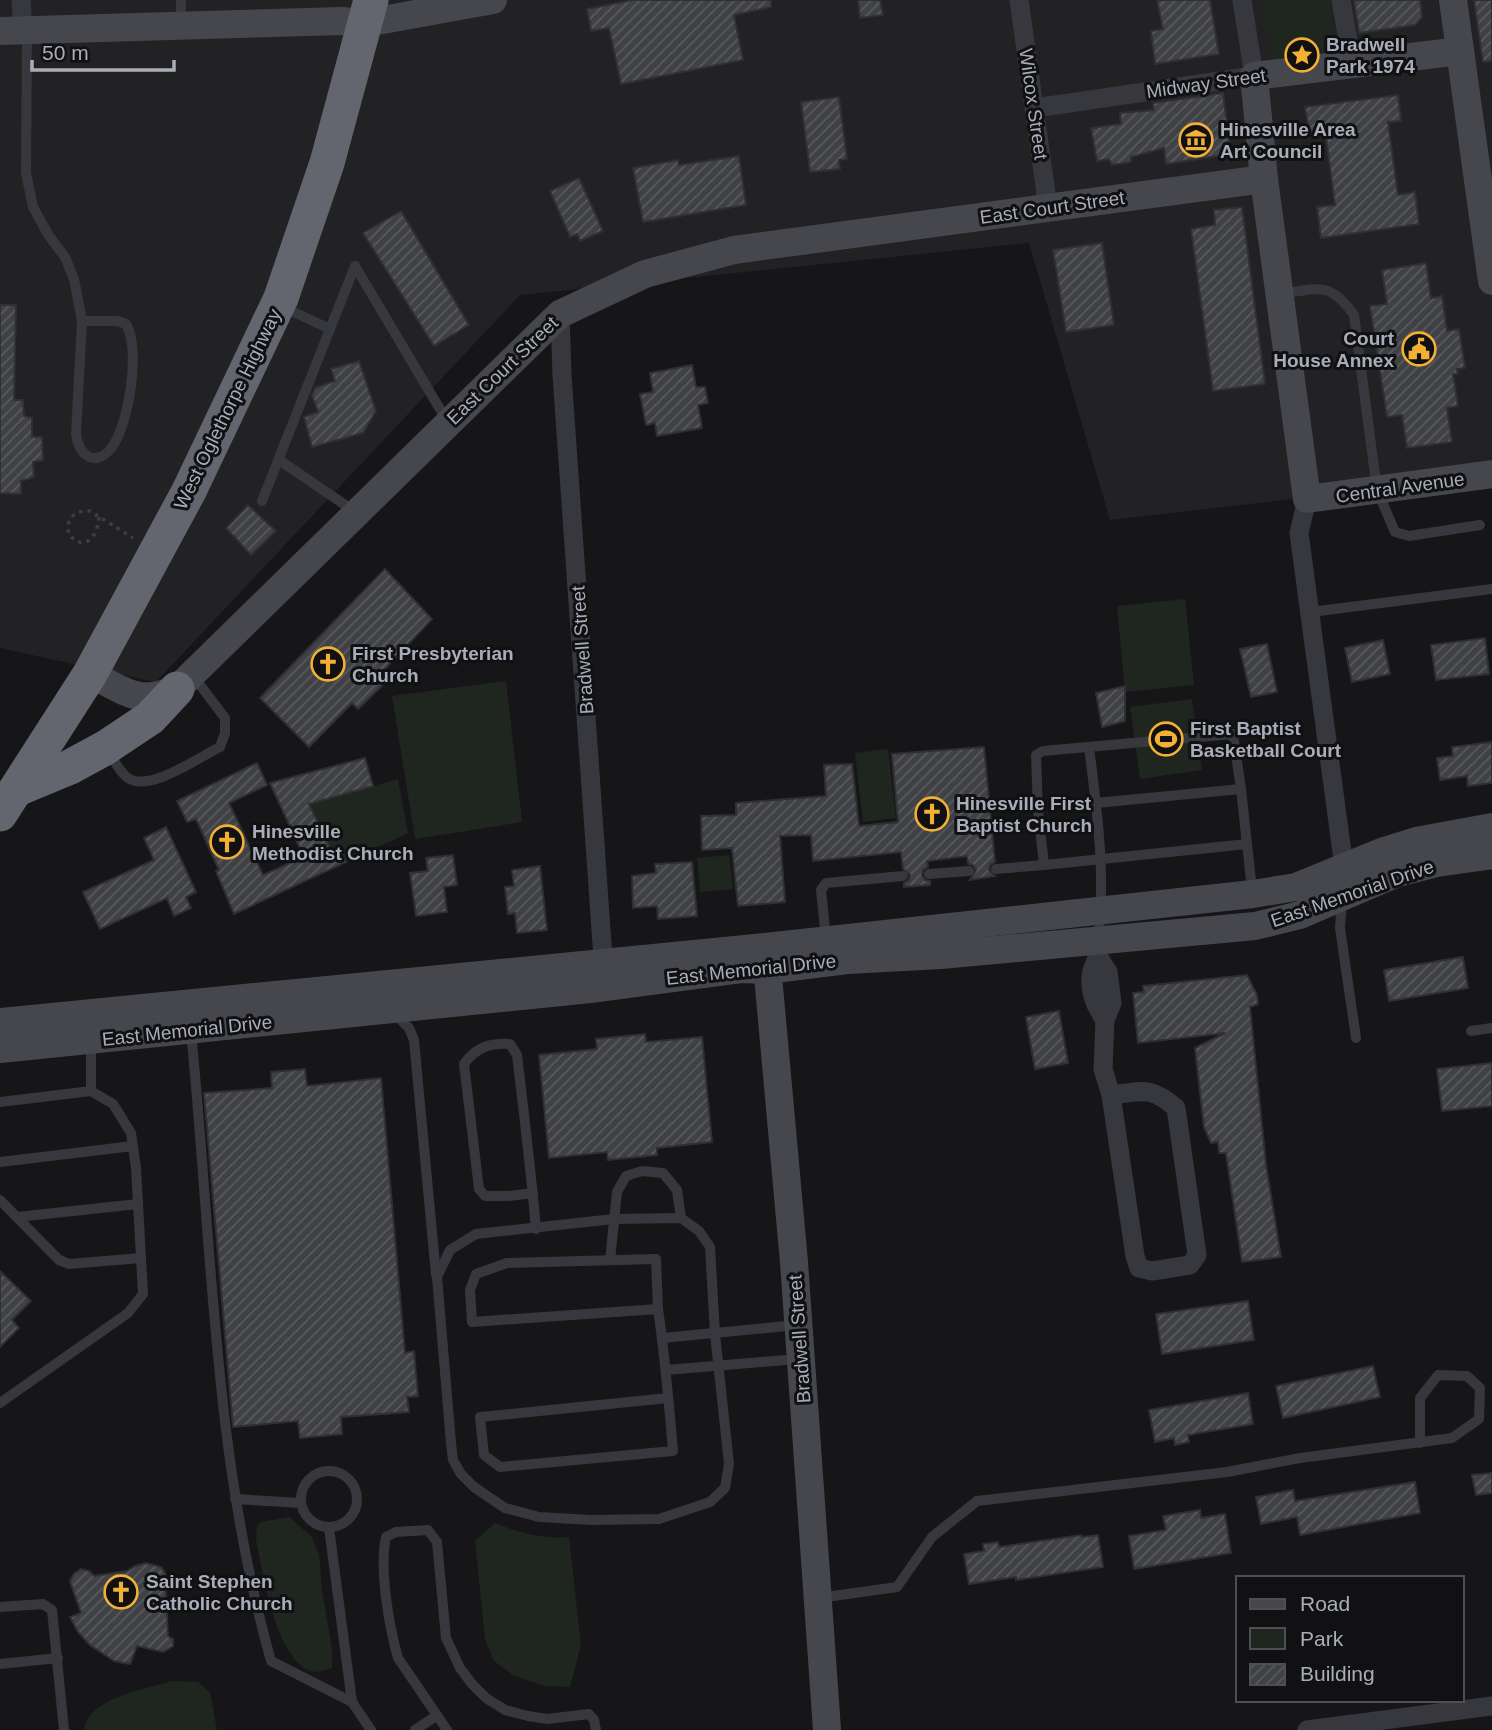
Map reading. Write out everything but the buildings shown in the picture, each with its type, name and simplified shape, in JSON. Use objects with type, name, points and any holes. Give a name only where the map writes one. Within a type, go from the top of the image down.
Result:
[{"type":"highway","name":"West Oglethorpe Highway","points":[[8,801],[90,674],[189,491],[278,305],[327,163],[368,11]]},
{"type":"highway","points":[[8,801],[105,748],[150,718],[184,682]]},
{"type":"street","points":[[22,0],[17,30],[181,13],[342,21],[368,11],[493,0]]},
{"type":"street","name":"Wilcox Street","points":[[1019,0],[1048,208]]},
{"type":"street","points":[[1242,0],[1307,499],[1299,533],[1343,882]]},
{"type":"street","points":[[1341,0],[1352,64]]},
{"type":"street","points":[[1454,0],[1460,51],[1482,142],[1491,266]]},
{"type":"street","name":"Midway Street","points":[[1035,108],[1254,76],[1460,51]]},
{"type":"street","name":"East Court Street","points":[[184,682],[559,313],[645,274],[734,250],[1264,178]]},
{"type":"street","name":"Bradwell Street","points":[[559,313],[604,974]]},
{"type":"street","name":"Central Avenue","points":[[1307,499],[1492,474]]},
{"type":"street","points":[[90,674],[138,697],[157,697],[184,682]]},
{"type":"street","name":"East Memorial Drive","points":[[0,1022],[89,1026],[766,959],[847,960],[1098,950],[1255,926],[1300,915],[1384,850],[1416,841],[1492,827]]},
{"type":"street","name":"East Memorial Drive","points":[[766,959],[826,939],[1253,894],[1343,882],[1492,855]]},
{"type":"street","points":[[1098,950],[1091,973],[1094,1004],[1105,1020],[1103,1069],[1111,1095],[1135,1256],[1139,1268],[1152,1272],[1190,1265],[1197,1255],[1176,1108],[1160,1094],[1142,1091],[1111,1095]]},
{"type":"street","name":"Bradwell Street","points":[[766,959],[801,1359],[827,1730]]},
{"type":"street","name":"East Memorial Drive","points":[[190,1016],[389,1010],[604,974]]},
{"type":"street","name":"East Memorial Drive","points":[[0,1049],[89,1026]]},
{"type":"street","points":[[1307,1730],[1492,1706]]},
{"type":"lane","points":[[17,30],[26,173],[33,207],[49,236],[65,257],[80,305],[82,321],[76,434],[78,447],[84,455],[93,457],[103,455],[113,446],[126,413],[132,340],[126,324],[118,321],[82,321]]},
{"type":"lane","points":[[261,501],[355,266],[448,422]]},
{"type":"lane","points":[[1280,294],[1316,289],[1333,291],[1342,298],[1354,315],[1377,490],[1392,527],[1400,535],[1409,536],[1480,525]]},
{"type":"lane","points":[[278,305],[330,329]]},
{"type":"lane","points":[[279,460],[355,512]]},
{"type":"lane","points":[[1311,612],[1492,589]]},
{"type":"lane","points":[[105,748],[127,778],[140,783],[156,780],[220,747],[225,733],[225,718],[184,682]]},
{"type":"lane","points":[[1044,865],[1036,755],[1043,751],[1233,734],[1253,894]]},
{"type":"lane","points":[[1088,747],[1101,859],[1102,910],[1098,950]]},
{"type":"lane","points":[[1096,803],[1241,789]]},
{"type":"lane","points":[[996,869],[1247,844]]},
{"type":"lane","points":[[929,874],[969,871]]},
{"type":"lane","points":[[826,939],[821,890],[827,883],[903,876]]},
{"type":"lane","points":[[1343,882],[1340,928],[1356,1038]]},
{"type":"lane","points":[[389,1010],[402,1019],[414,1040],[453,1460],[461,1474],[474,1487],[505,1508],[552,1518],[659,1519],[710,1502],[725,1488],[729,1464],[715,1334],[710,1247],[699,1231],[681,1218],[614,1219],[476,1234],[450,1250],[437,1277]]},
{"type":"lane","points":[[190,1016],[228,1455],[255,1603],[271,1661],[352,1702]]},
{"type":"lane","points":[[89,1026],[91,1091]]},
{"type":"lane","points":[[1471,1031],[1492,1028]]},
{"type":"lane","points":[[533,1193],[485,1196],[479,1189],[464,1064],[470,1055],[481,1047],[496,1043],[510,1044],[517,1055],[533,1193],[536,1229]]},
{"type":"lane","points":[[0,1102],[91,1091],[113,1104],[131,1133],[143,1294],[128,1313],[0,1403]]},
{"type":"lane","points":[[0,1162],[133,1146]]},
{"type":"lane","points":[[610,1260],[617,1192],[626,1176],[642,1171],[663,1173],[677,1190],[681,1218]]},
{"type":"lane","points":[[0,1200],[59,1261],[69,1264],[141,1258]]},
{"type":"lane","points":[[17,1217],[138,1204]]},
{"type":"lane","points":[[658,1309],[472,1322],[470,1290],[477,1275],[507,1263],[656,1259],[658,1309],[666,1370],[673,1451],[500,1467],[484,1455],[480,1417],[668,1398]]},
{"type":"lane","points":[[662,1338],[798,1325]]},
{"type":"lane","points":[[666,1370],[801,1359]]},
{"type":"lane","points":[[818,1598],[897,1587],[932,1537],[977,1500],[1227,1472],[1300,1458],[1420,1443],[1452,1438],[1479,1419],[1480,1388],[1467,1376],[1438,1375],[1420,1398],[1420,1443]]},
{"type":"lane","points":[[326,1471],[338,1472],[347,1478],[355,1486],[358,1497],[355,1512],[344,1524],[329,1528],[316,1525],[305,1516],[301,1503],[302,1491],[307,1482],[326,1471]]},
{"type":"lane","points":[[235,1499],[301,1503]]},
{"type":"lane","points":[[329,1528],[352,1702],[371,1730]]},
{"type":"lane","points":[[447,1730],[398,1658],[394,1644],[383,1564],[386,1537],[396,1532],[428,1530],[437,1542],[446,1638],[460,1668],[486,1698],[505,1710],[527,1716],[547,1719],[589,1714],[594,1720],[596,1730]]},
{"type":"lane","points":[[0,1607],[43,1604],[52,1610],[64,1730]]},
{"type":"lane","points":[[0,1664],[58,1658]]},
{"type":"lane","points":[[415,1730],[436,1716]]},
{"type":"path","points":[[99,517],[98,531],[93,538],[82,542],[69,535],[68,528],[73,514],[81,510],[90,511],[156,552]]},
{"type":"shaded area","points":[[0,0],[1492,0],[1492,470],[1293,499],[1110,520],[1029,243],[520,295],[156,682],[0,648]]},
{"type":"green space","points":[[1261,0],[1330,0],[1334,36],[1328,56],[1278,63],[1270,53]]},
{"type":"green space","points":[[1185,599],[1194,685],[1125,692],[1117,606]]},
{"type":"green space","points":[[506,681],[522,822],[415,839],[392,696]]},
{"type":"green space","name":"First Baptist Basketball Court","points":[[1192,699],[1202,770],[1140,779],[1130,707]]},
{"type":"green space","points":[[888,749],[896,818],[863,822],[855,753]]},
{"type":"green space","points":[[398,779],[408,833],[346,862],[340,846],[331,850],[309,804]]},
{"type":"green space","points":[[729,855],[733,889],[700,892],[697,858]]},
{"type":"green space","points":[[289,1517],[311,1536],[319,1554],[332,1649],[332,1668],[320,1672],[302,1667],[281,1637],[262,1572],[256,1539],[257,1527],[261,1522]]},
{"type":"green space","points":[[495,1523],[531,1534],[569,1537],[581,1645],[570,1687],[544,1686],[513,1675],[494,1661],[485,1639],[475,1541]]},
{"type":"green space","points":[[172,1681],[198,1682],[210,1692],[217,1730],[84,1730],[88,1719],[107,1703],[120,1696]]},
{"type":"place","name":"Bradwell Park 1974","points":[[1302,55]]},
{"type":"place","name":"Hinesville Area Art Council","points":[[1196,140]]},
{"type":"place","name":"Court House Annex","points":[[1419,349]]},
{"type":"place","name":"First Presbyterian Church","points":[[328,664]]},
{"type":"place","name":"First Baptist Basketball Court","points":[[1166,739]]},
{"type":"place","name":"Hinesville First Baptist Church","points":[[932,814]]},
{"type":"place","name":"Hinesville Methodist Church","points":[[227,842]]},
{"type":"place","name":"Saint Stephen Catholic Church","points":[[121,1592]]}]
